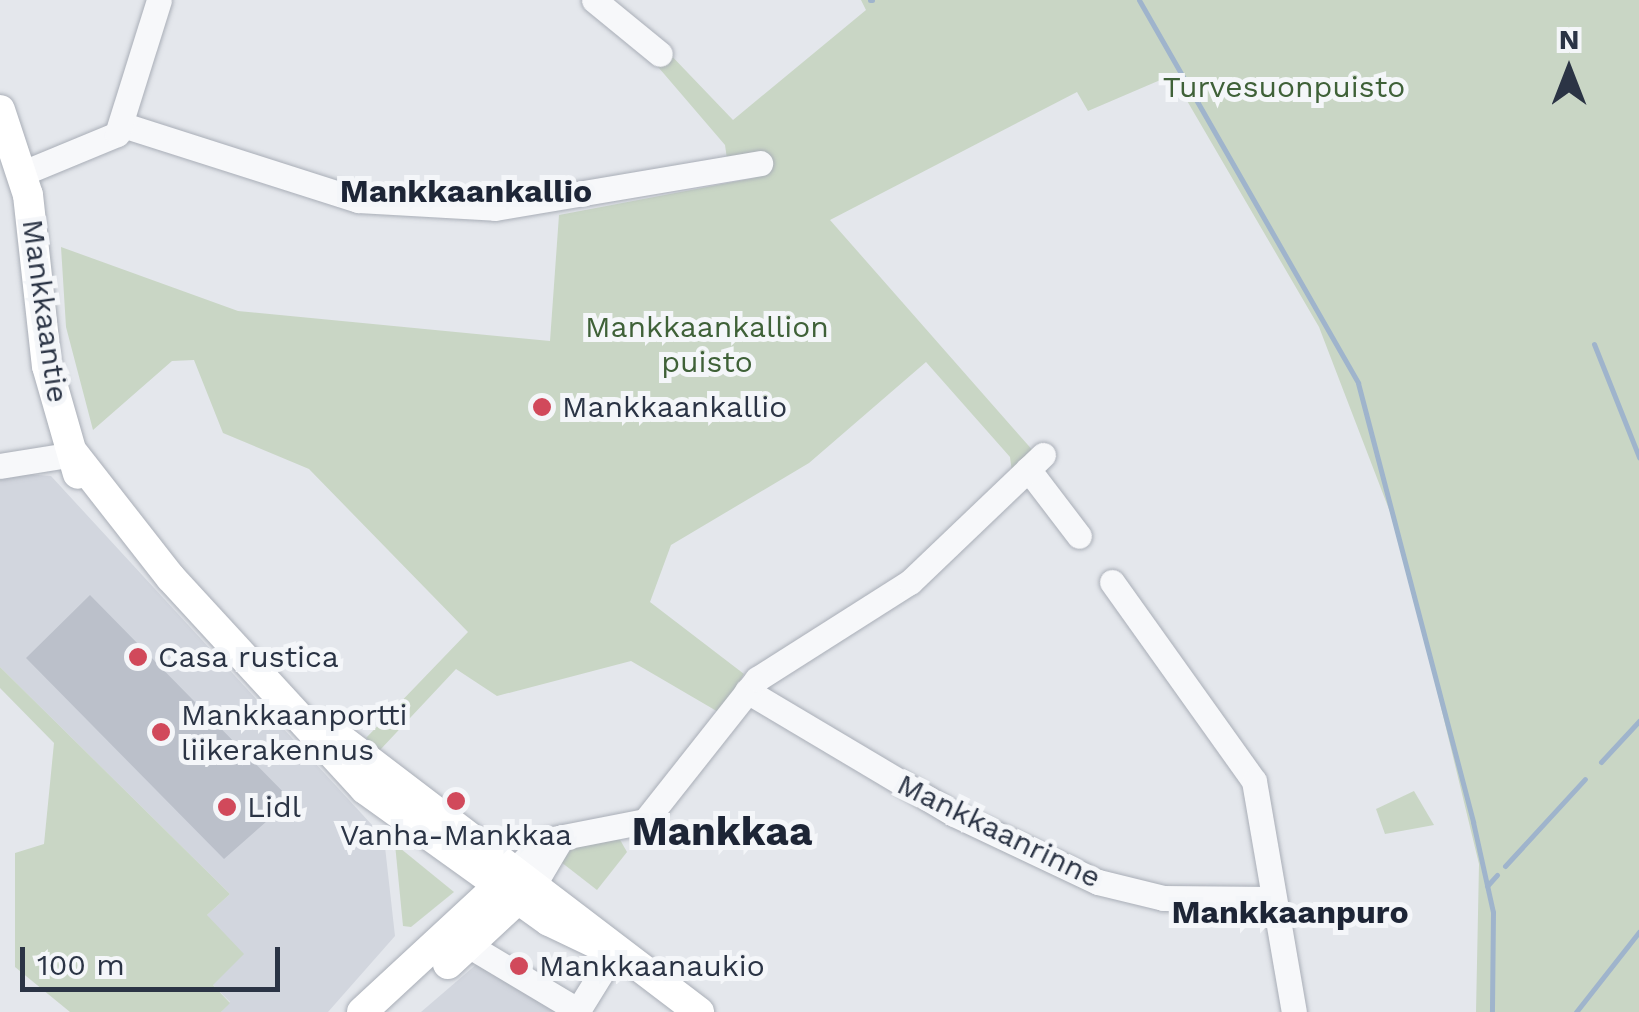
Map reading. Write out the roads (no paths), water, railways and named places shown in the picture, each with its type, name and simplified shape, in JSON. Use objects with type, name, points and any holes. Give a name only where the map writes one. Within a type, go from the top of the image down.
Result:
[{"type":"main road","name":"Mankkaantie","points":[[0,110],[23,173],[46,366],[74,454],[171,578],[290,704],[518,884],[700,1012]]},
{"type":"main road","points":[[390,1012],[518,884]]},
{"type":"main road","points":[[362,1012],[461,940]]},
{"type":"street","points":[[124,125],[159,0]]},
{"type":"street","points":[[594,0],[660,54]]},
{"type":"street","points":[[23,173],[124,125],[337,195],[436,205],[532,206],[760,163]]},
{"type":"street","points":[[0,466],[74,454]]},
{"type":"street","points":[[518,884],[543,841],[645,821],[747,691],[780,659],[910,582],[1036,462],[1078,536]]},
{"type":"street","points":[[1112,582],[1254,780],[1294,1012]]},
{"type":"street","name":"Mankkaanrinne","points":[[747,691],[954,814],[1098,882],[1163,898],[1272,899]]},
{"type":"street","points":[[461,940],[577,1011],[614,952]]},
{"type":"waterway","points":[[1139,0],[1358,383],[1493,912],[1492,1012]]},
{"type":"waterway","points":[[1594,344],[1639,457]]},
{"type":"waterway","points":[[1601,762],[1639,721]]},
{"type":"waterway","points":[[1505,866],[1585,779]]},
{"type":"waterway","points":[[1487,886],[1497,875]]},
{"type":"waterway","points":[[1576,1012],[1639,932]]},
{"type":"place","name":"Mankkaankallio","points":[[542,407]]},
{"type":"place","name":"Casa rustica","points":[[138,657]]},
{"type":"place","name":"Mankkaanportti liikerakennus","points":[[161,732]]},
{"type":"place","name":"Vanha-Mankkaa","points":[[456,801]]},
{"type":"place","name":"Lidl","points":[[227,807]]},
{"type":"place","name":"Mankkaanaukio","points":[[519,966]]},
{"type":"district","name":"Mankkaankallio","points":[[466,191]]},
{"type":"district","name":"Mankkaa","points":[[722,832]]},
{"type":"district","name":"Mankkaanpuro","points":[[1290,912]]},
{"type":"park label","name":"Turvesuonpuisto","points":[[1284,87]]},
{"type":"park label","name":"Mankkaankallion puisto","points":[[707,344]]}]
